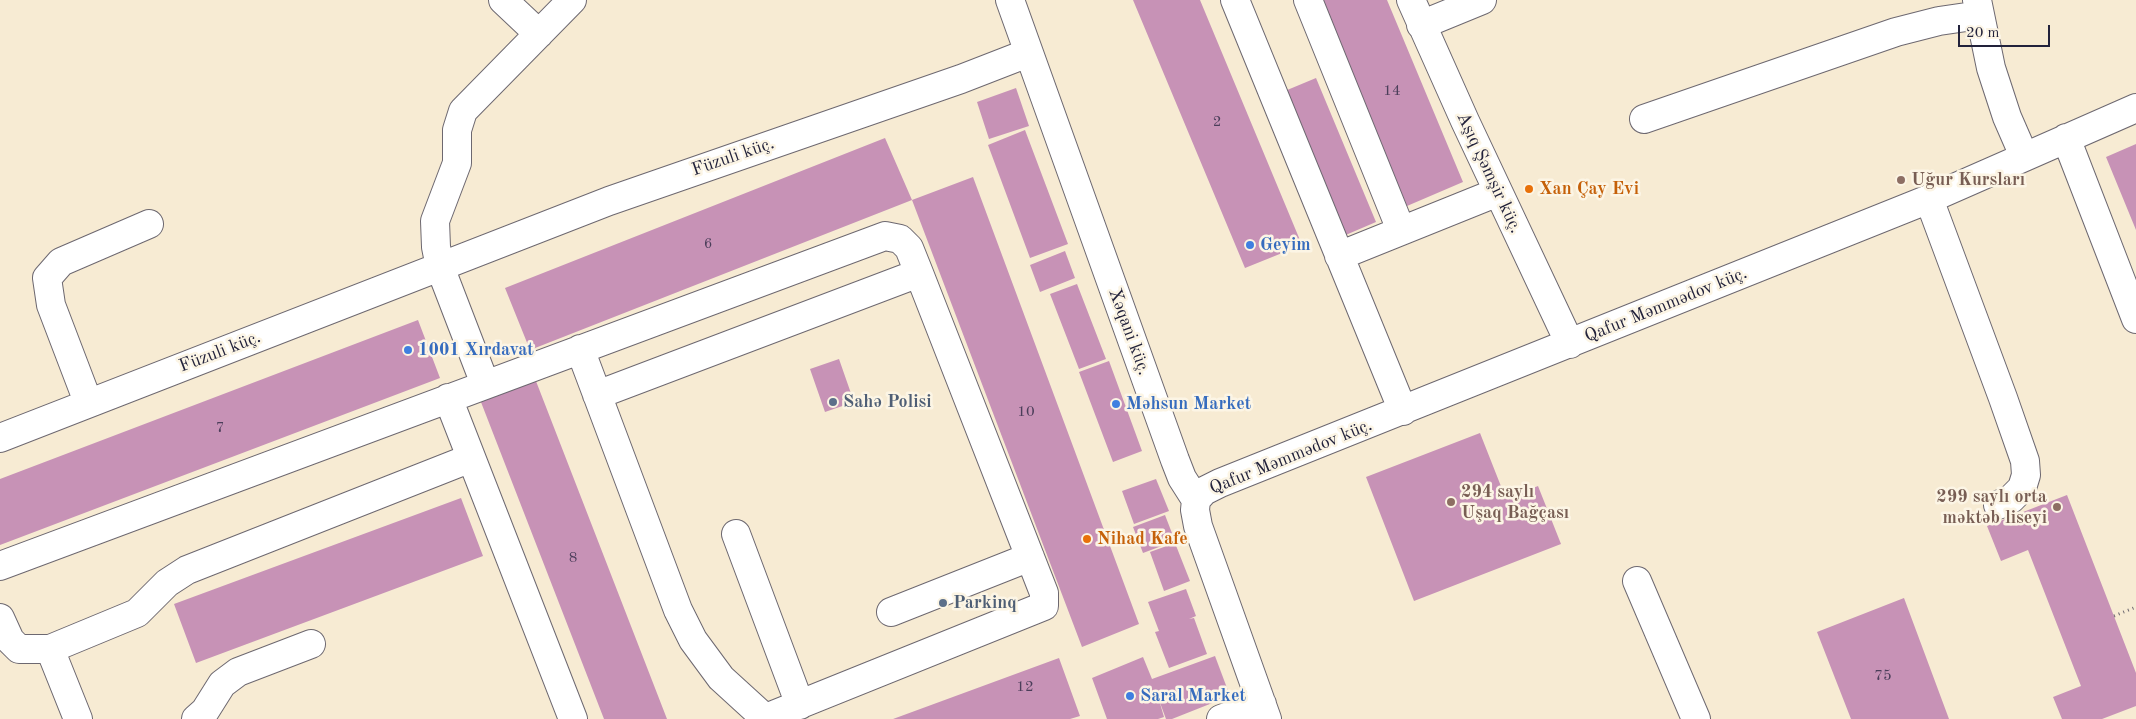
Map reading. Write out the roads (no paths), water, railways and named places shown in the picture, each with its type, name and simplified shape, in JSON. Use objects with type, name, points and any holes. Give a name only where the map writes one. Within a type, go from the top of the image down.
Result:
[{"type":"street","points":[[503,0],[539,34]]},
{"type":"street","points":[[485,384],[440,267],[436,247],[435,222],[457,163],[457,130],[464,111],[572,0]]},
{"type":"street","name":"Xəqani küç.","points":[[1010,0],[1175,460],[1182,478],[1196,500],[1195,510],[1198,526],[1264,712]]},
{"type":"street","points":[[1235,0],[1403,411]]},
{"type":"street","points":[[1308,0],[1401,230]]},
{"type":"street","name":"Aşıq Şəmşir küç.","points":[[1411,0],[1498,192],[1570,344]]},
{"type":"street","points":[[1421,25],[1482,0]]},
{"type":"street","points":[[1644,119],[1896,32],[1939,21],[1978,7],[1992,68],[2007,117],[2024,156]]},
{"type":"street","name":"Füzuli küç.","points":[[0,438],[88,402],[609,201],[961,79],[1028,53]]},
{"type":"street","name":"Qafur Məmmədov küç.","points":[[1196,500],[1204,491],[1220,483],[1929,199],[2136,108]]},
{"type":"street","points":[[2066,138],[2136,319]]},
{"type":"street","points":[[1339,256],[1498,192]]},
{"type":"street","points":[[1929,199],[2025,461],[2026,476],[2022,488],[2011,499],[1998,505]]},
{"type":"street","points":[[88,402],[50,305],[47,278],[61,262],[148,224]]},
{"type":"street","points":[[0,566],[485,384],[885,236],[900,239],[909,248],[1044,593],[1044,606],[766,719],[721,678],[693,640],[678,610],[580,349]]},
{"type":"street","points":[[597,394],[919,273]]},
{"type":"street","points":[[448,398],[573,719]]},
{"type":"street","points":[[0,618],[10,640],[18,649],[50,649],[137,613],[167,583],[187,570],[471,458]]},
{"type":"street","points":[[736,534],[800,705]]},
{"type":"street","points":[[891,612],[1030,557]]},
{"type":"street","points":[[1636,581],[1696,719]]},
{"type":"street","points":[[196,719],[205,711],[222,684],[238,672],[311,644]]},
{"type":"street","points":[[50,649],[78,719]]},
{"type":"street","points":[[1222,719],[1264,712]]},
{"type":"place","name":"Uğur Kursları","points":[[1901,180]]},
{"type":"place","name":"Xan Çay Evi","points":[[1529,189]]},
{"type":"place","name":"Geyim","points":[[1250,245]]},
{"type":"place","name":"1001 Xırdavat","points":[[408,350]]},
{"type":"place","name":"Sahə Polisi","points":[[833,402]]},
{"type":"place","name":"Məhsun Market","points":[[1116,404]]},
{"type":"place","name":"294 saylı Uşaq Bağçası","points":[[1451,502]]},
{"type":"place","name":"299 saylı orta məktəb liseyi","points":[[2057,507]]},
{"type":"place","name":"Nihad Kafe","points":[[1087,539]]},
{"type":"place","name":"Parkinq","points":[[943,603]]},
{"type":"place","name":"Saral Market","points":[[1130,696]]}]
